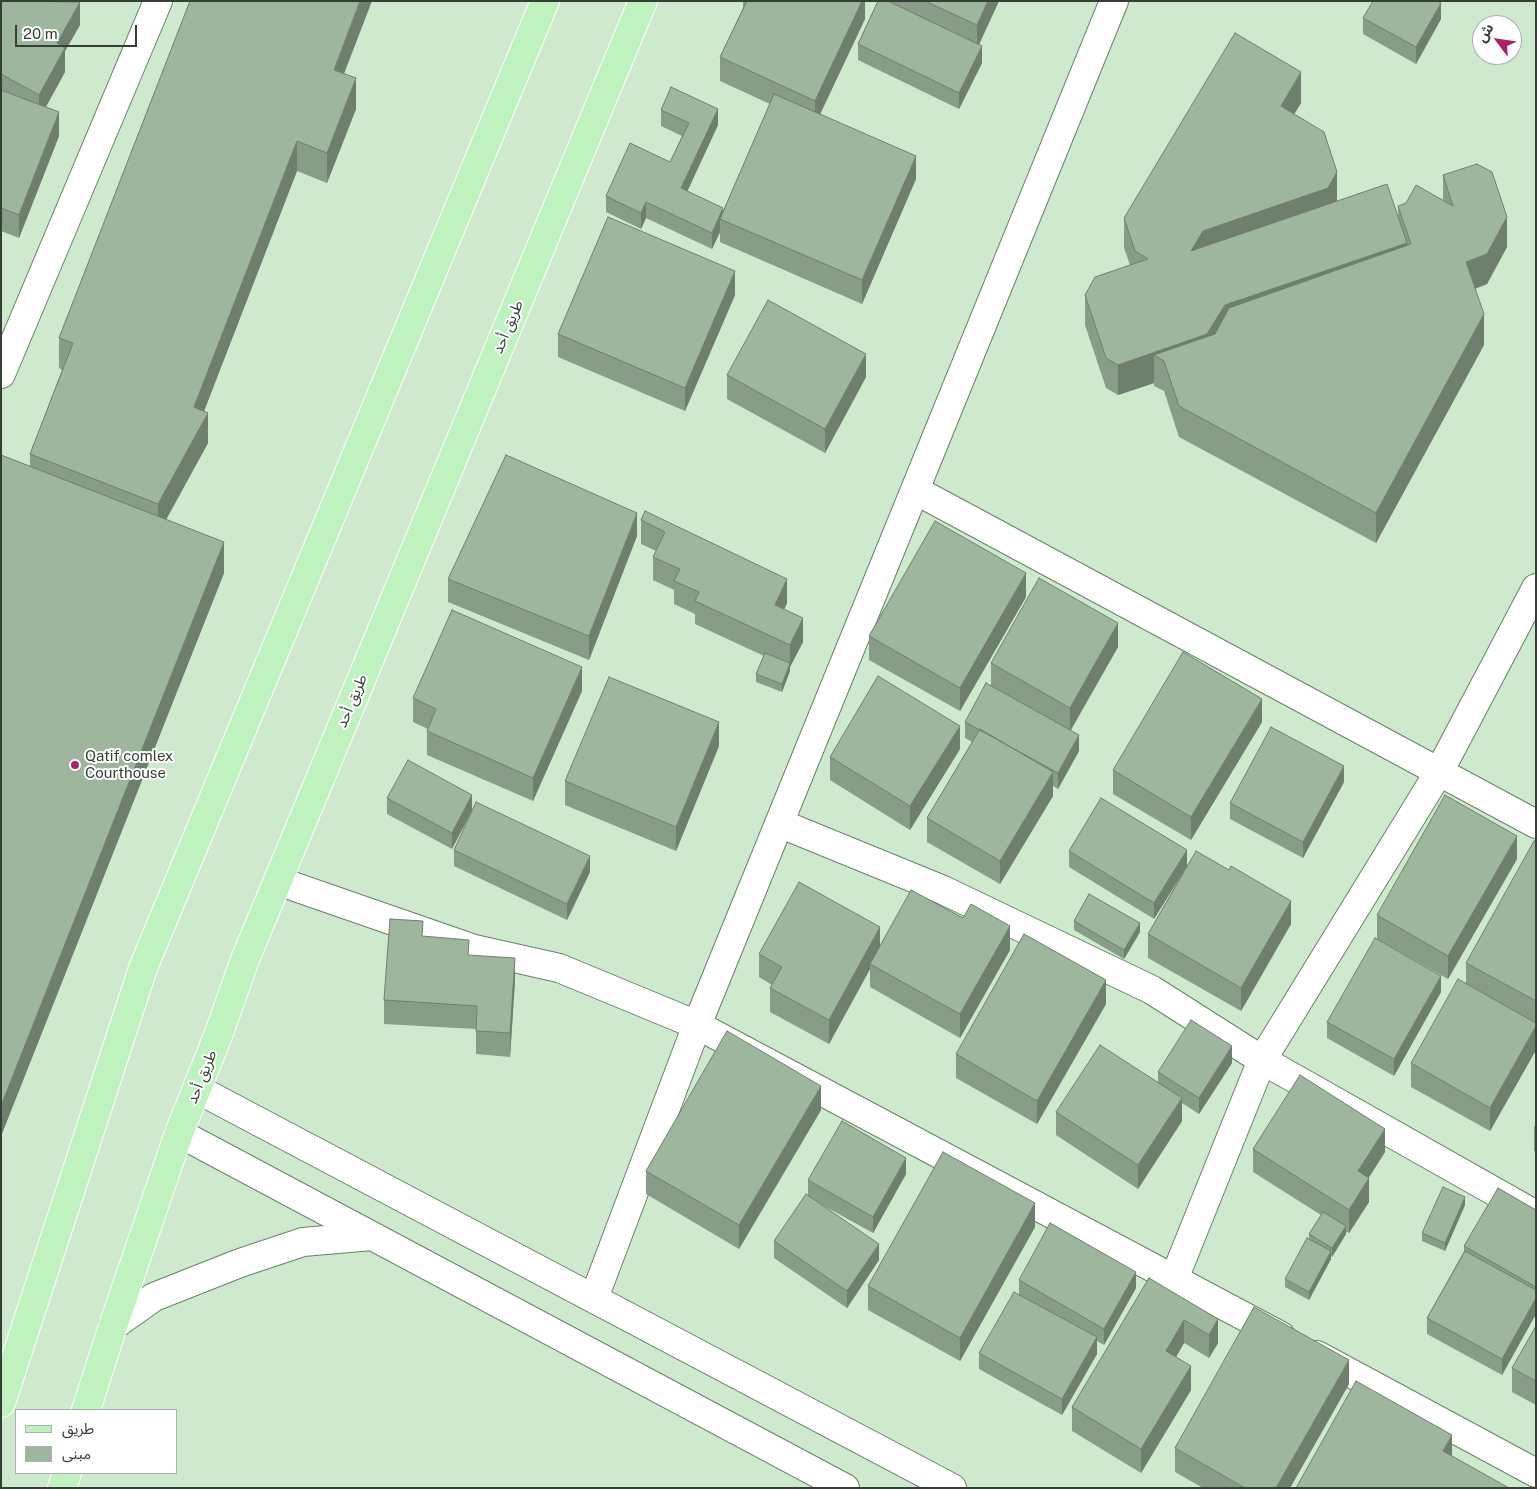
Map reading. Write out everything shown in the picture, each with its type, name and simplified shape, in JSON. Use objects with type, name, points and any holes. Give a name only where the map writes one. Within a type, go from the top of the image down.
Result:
[{"type":"main road","points":[[1,1403],[143,968],[545,1]]},
{"type":"main road","name":"طريق أحد","points":[[86,1409],[179,1133],[220,1033],[244,962],[643,1]]},
{"type":"main road","points":[[62,1488],[67,1474]]},
{"type":"street","points":[[1,374],[158,1]]},
{"type":"street","points":[[594,1298],[697,1025],[1114,1]]},
{"type":"street","points":[[915,490],[1536,824]]},
{"type":"street","points":[[1174,1279],[1262,1060],[1439,772],[1536,588]]},
{"type":"street","points":[[779,823],[943,890],[1152,990],[1262,1060],[1536,1215]]},
{"type":"street","points":[[278,881],[474,949],[559,968],[697,1025],[1536,1473]]},
{"type":"street","points":[[197,1089],[952,1488]]},
{"type":"street","points":[[179,1133],[845,1488]]},
{"type":"street","points":[[113,1326],[154,1297],[240,1263],[303,1242],[372,1236]]},
{"type":"building","points":[[1,1],[80,2],[57,43],[65,48],[39,95],[1,74]]},
{"type":"building","points":[[190,1],[360,1],[334,70],[356,78],[327,153],[297,141],[194,407],[208,413],[158,504],[30,454],[73,343],[59,338]]},
{"type":"building","points":[[747,1],[862,1],[815,101],[720,57]]},
{"type":"building","points":[[878,1],[888,1],[982,46],[959,93],[858,44]]},
{"type":"building","points":[[925,1],[988,1],[977,25]]},
{"type":"building","points":[[1373,1],[1437,1],[1441,3],[1416,47],[1363,18]]},
{"type":"building","points":[[1235,33],[1301,72],[1281,106],[1324,132],[1337,172],[1328,188],[1203,231],[1191,251],[1387,184],[1407,243],[1225,305],[1207,334],[1118,365],[1106,358],[1085,295],[1095,277],[1148,259],[1135,251],[1124,218]]},
{"type":"building","points":[[671,87],[718,109],[681,188],[723,208],[712,233],[646,202],[641,213],[606,196],[630,143],[670,162],[689,123],[661,110]]},
{"type":"building","points":[[1,90],[59,112],[19,215],[1,208]]},
{"type":"building","points":[[774,94],[916,156],[862,280],[720,219]]},
{"type":"building","points":[[1477,164],[1492,172],[1507,217],[1487,254],[1466,262],[1484,314],[1376,513],[1179,406],[1164,361],[1154,355],[1215,334],[1229,308],[1411,244],[1398,206],[1406,203],[1416,185],[1453,206],[1443,175]]},
{"type":"building","points":[[608,217],[735,271],[685,388],[558,334]]},
{"type":"building","points":[[768,300],[866,354],[825,429],[727,375]]},
{"type":"building","name":"Qatif comlex Courthouse","points":[[1,455],[224,542],[1,1106]]},
{"type":"building","points":[[506,455],[637,513],[589,636],[448,579]]},
{"type":"building","points":[[645,511],[787,579],[775,605],[803,618],[790,645],[695,601],[699,592],[674,581],[680,569],[653,557],[665,532],[641,520]]},
{"type":"building","points":[[935,521],[1026,573],[960,688],[869,636]]},
{"type":"building","points":[[1039,578],[1118,623],[1070,708],[991,663]]},
{"type":"building","points":[[452,610],[582,667],[533,778],[427,731],[436,709],[413,698]]},
{"type":"building","points":[[1183,652],[1262,699],[1191,817],[1113,770]]},
{"type":"building","points":[[765,653],[790,663],[782,684],[756,674]]},
{"type":"building","points":[[878,676],[960,726],[910,806],[830,757]]},
{"type":"building","points":[[609,677],[719,722],[676,827],[565,781]]},
{"type":"building","points":[[986,683],[1079,735],[1058,773],[965,722]]},
{"type":"building","points":[[1271,727],[1344,766],[1303,842],[1230,803]]},
{"type":"building","points":[[980,729],[1053,772],[1000,861],[927,818]]},
{"type":"building","points":[[408,760],[472,795],[452,833],[387,798]]},
{"type":"building","points":[[1445,795],[1517,836],[1448,956],[1377,915]]},
{"type":"building","points":[[1101,798],[1187,850],[1154,903],[1069,851]]},
{"type":"building","points":[[476,802],[590,856],[567,904],[454,850]]},
{"type":"building","points":[[1534,841],[1536,842],[1536,1001],[1466,963]]},
{"type":"building","points":[[1196,851],[1229,870],[1231,866],[1291,901],[1241,988],[1148,934]]},
{"type":"building","points":[[799,882],[880,927],[829,1020],[770,988],[782,967],[759,954]]},
{"type":"building","points":[[911,890],[963,918],[971,904],[1010,926],[960,1014],[870,964]]},
{"type":"building","points":[[1089,894],[1140,923],[1124,950],[1074,921]]},
{"type":"building","points":[[390,919],[423,921],[422,936],[469,940],[468,955],[515,958],[510,1033],[476,1031],[477,1006],[384,1000]]},
{"type":"building","points":[[1024,934],[1106,980],[1037,1101],[956,1054]]},
{"type":"building","points":[[1375,938],[1441,976],[1394,1059],[1327,1022]]},
{"type":"building","points":[[1458,979],[1536,1023],[1490,1108],[1411,1063]]},
{"type":"building","points":[[1191,1020],[1232,1046],[1199,1098],[1158,1072]]},
{"type":"building","points":[[727,1031],[821,1086],[739,1225],[646,1171]]},
{"type":"building","points":[[1100,1045],[1182,1098],[1138,1165],[1056,1112]]},
{"type":"building","points":[[1300,1075],[1385,1129],[1358,1171],[1369,1178],[1349,1210],[1253,1149]]},
{"type":"building","points":[[842,1121],[906,1158],[873,1217],[808,1180]]},
{"type":"building","points":[[943,1152],[1035,1203],[960,1338],[868,1286]]},
{"type":"building","points":[[1443,1187],[1465,1197],[1445,1243],[1422,1233]]},
{"type":"building","points":[[1498,1188],[1536,1210],[1536,1287],[1464,1246]]},
{"type":"building","points":[[806,1194],[879,1244],[847,1291],[774,1241]]},
{"type":"building","points":[[1323,1212],[1346,1226],[1332,1248],[1309,1234]]},
{"type":"building","points":[[1050,1223],[1136,1272],[1104,1329],[1019,1280]]},
{"type":"building","points":[[1307,1238],[1331,1251],[1309,1292],[1285,1279]]},
{"type":"building","points":[[1465,1251],[1536,1290],[1536,1298],[1502,1359],[1427,1318]]},
{"type":"building","points":[[1149,1278],[1218,1319],[1209,1335],[1184,1320],[1166,1351],[1191,1366],[1141,1449],[1072,1407]]},
{"type":"building","points":[[1014,1292],[1097,1337],[1062,1399],[979,1353]]},
{"type":"building","points":[[1254,1307],[1349,1360],[1276,1488],[1245,1488],[1175,1448]]},
{"type":"building","points":[[1536,1326],[1536,1381],[1512,1368]]},
{"type":"building","points":[[1356,1381],[1452,1435],[1443,1451],[1509,1488],[1296,1488]]},
{"type":"place","name":"Qatif comlex Courthouse","points":[[75,765]]}]
